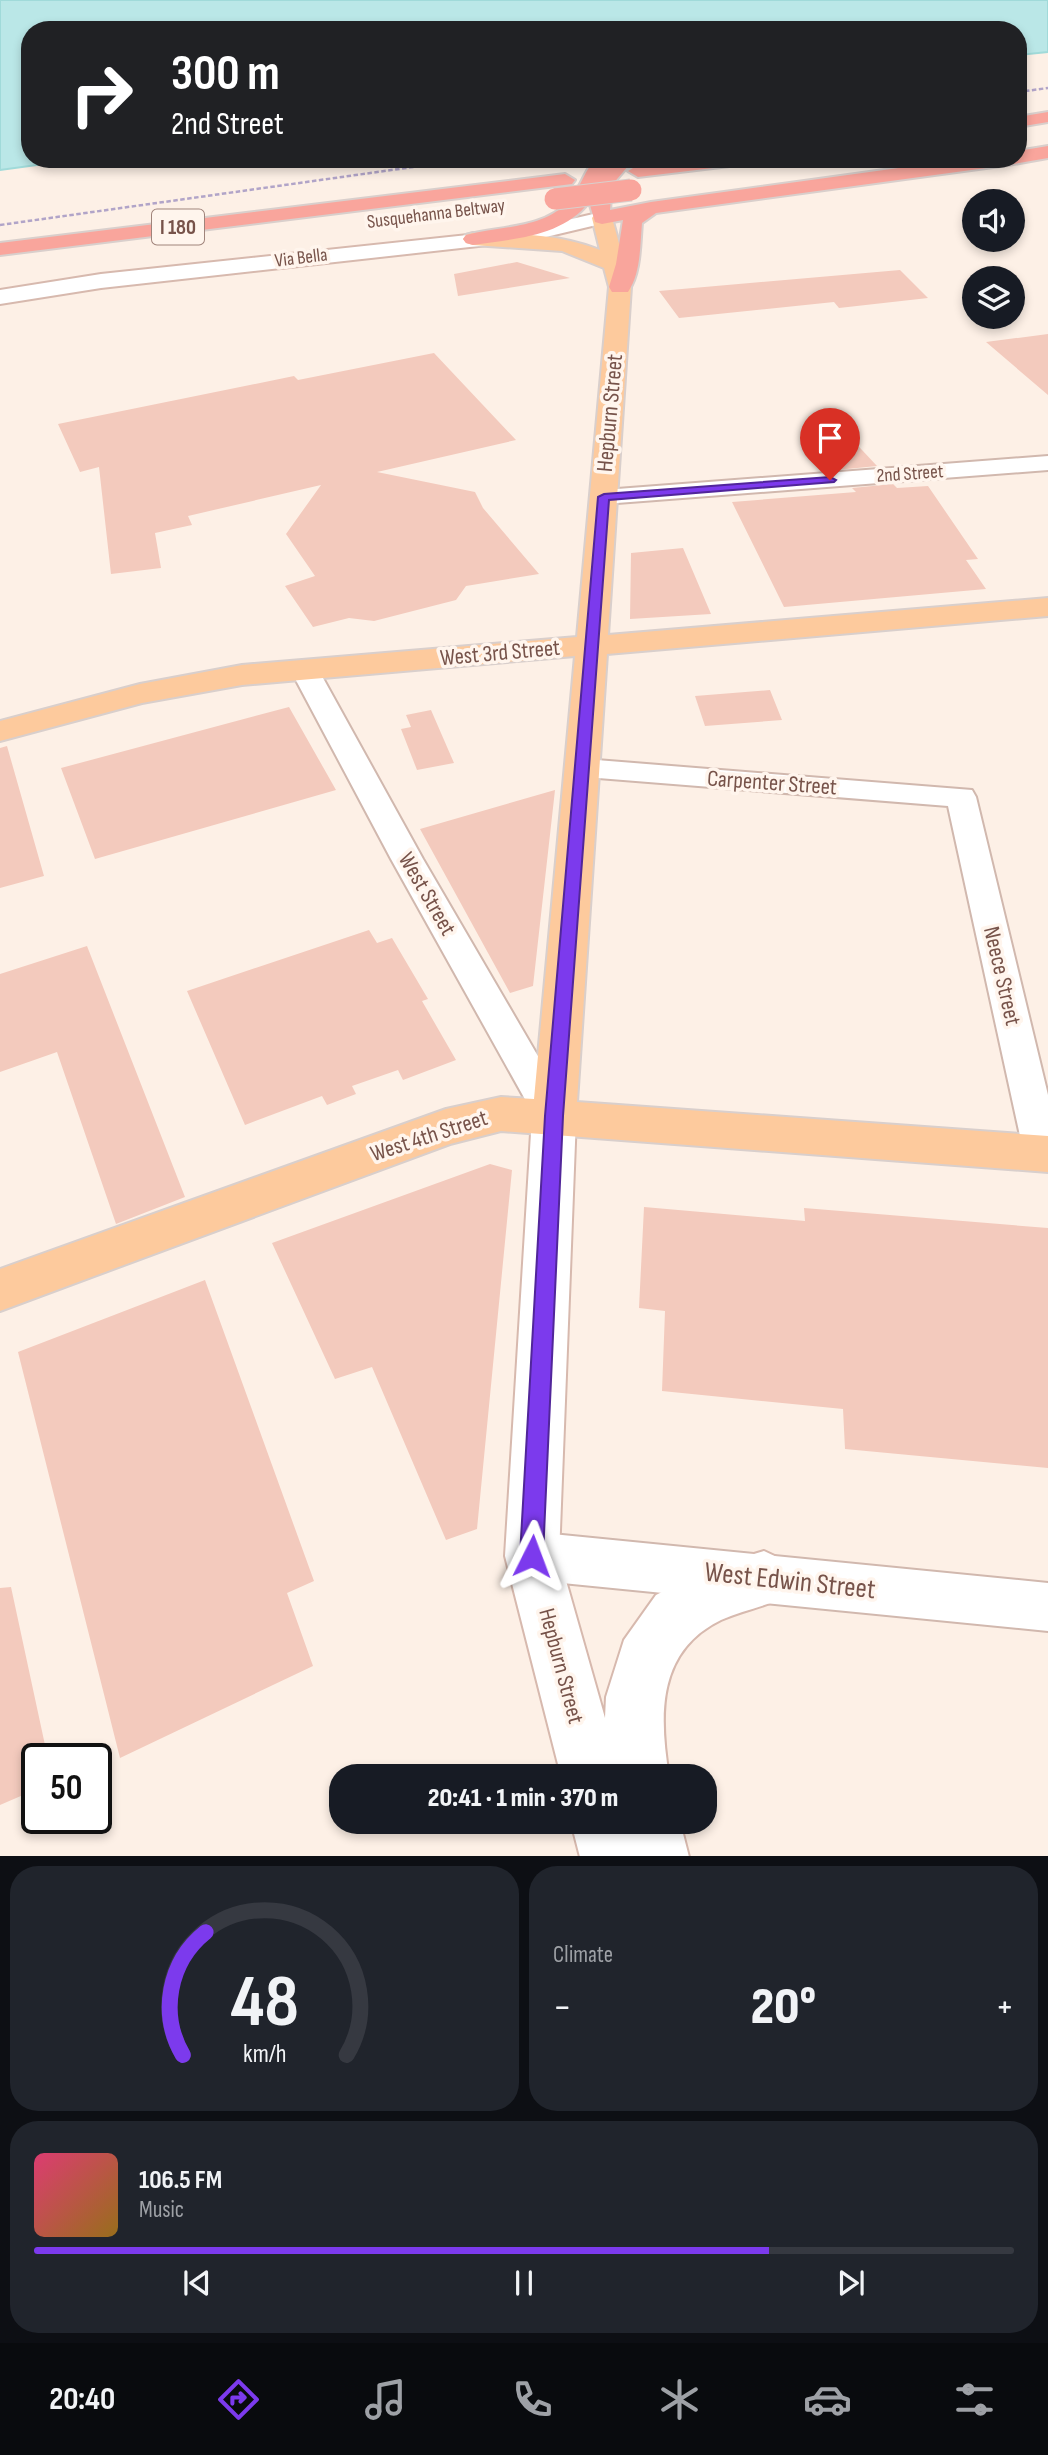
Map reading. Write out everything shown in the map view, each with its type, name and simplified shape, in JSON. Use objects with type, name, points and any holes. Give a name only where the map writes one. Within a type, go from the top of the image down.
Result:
[{"type":"highway","points":[[1027,106],[1048,103]]},
{"type":"highway","points":[[1027,120],[1048,117]]},
{"type":"highway","points":[[1027,136],[1048,133]]},
{"type":"highway","points":[[1027,156],[1048,152]]},
{"type":"highway","points":[[473,239],[537,226],[566,213],[581,199],[599,168]]},
{"type":"highway","points":[[632,173],[609,173],[598,196],[601,218],[651,208],[942,168]]},
{"type":"highway","name":"Susquehanna Beltway","points":[[0,249],[565,180],[632,173],[749,169]]},
{"type":"highway","name":"Susquehanna Beltway","points":[[0,268],[555,199],[632,173]]},
{"type":"highway","points":[[620,287],[627,264],[632,222],[651,208]]},
{"type":"main road","name":"Via Bella","points":[[0,297],[102,281],[546,232],[601,218]]},
{"type":"main road","name":"Hepburn Street","points":[[587,1764],[532,1556],[554,1116],[584,769],[620,287],[612,264],[610,241],[601,218]]},
{"type":"main road","points":[[473,239],[557,243],[592,253],[612,264]]},
{"type":"main road","name":"West 3rd Street","points":[[0,731],[184,684],[304,669],[1048,607]]},
{"type":"main road","name":"West 4th Street","points":[[0,1290],[446,1128],[500,1114],[1046,1154]]},
{"type":"main road","points":[[637,1764],[633,1731],[635,1697],[644,1660],[676,1615],[711,1595],[764,1579]]},
{"type":"main road","points":[[605,1834],[611,1856]]},
{"type":"main road","points":[[652,1834],[659,1856]]},
{"type":"street","name":"2nd Street","points":[[604,497],[1048,463]]},
{"type":"street","name":"West Street","points":[[304,669],[407,859],[554,1116]]},
{"type":"street","name":"Carpenter Street","points":[[584,769],[961,797]]},
{"type":"street","name":"Neece Street","points":[[961,797],[1046,1154]]},
{"type":"street","name":"West Edwin Street","points":[[532,1556],[1048,1607]]},
{"type":"water","points":[[0,0],[1048,0],[1048,52],[1027,54],[1027,21],[21,21],[21,167],[0,170]]},
{"type":"building","points":[[517,262],[570,278],[458,296],[454,274]]},
{"type":"building","points":[[900,270],[928,298],[839,308],[834,302],[679,318],[659,291]]},
{"type":"building","points":[[1048,334],[1048,395],[986,342]]},
{"type":"building","points":[[434,353],[516,440],[377,472],[475,492],[483,508],[539,574],[466,586],[456,600],[374,621],[349,618],[313,627],[285,586],[315,576],[286,534],[321,485],[188,516],[192,525],[155,533],[161,568],[111,574],[99,467],[80,472],[58,424],[294,376],[298,380]]},
{"type":"building","points":[[847,434],[877,466],[837,470],[810,439]]},
{"type":"building","points":[[893,484],[897,488],[928,486],[978,559],[966,560],[986,589],[784,607],[732,502],[856,492],[852,488]]},
{"type":"building","points":[[683,548],[711,614],[630,619],[631,553]]},
{"type":"building","points":[[770,690],[782,720],[705,726],[695,696]]},
{"type":"building","points":[[289,707],[336,790],[95,859],[61,768]]},
{"type":"building","points":[[431,710],[454,763],[417,770],[401,729],[411,727],[406,715]]},
{"type":"building","points":[[7,746],[44,876],[0,888],[0,748]]},
{"type":"building","points":[[555,790],[533,986],[510,993],[420,829]]},
{"type":"building","points":[[369,930],[377,943],[392,938],[428,999],[422,1001],[456,1060],[403,1080],[398,1070],[352,1086],[356,1094],[327,1105],[322,1096],[245,1125],[187,991]]},
{"type":"building","points":[[87,946],[185,1197],[116,1224],[57,1052],[0,1072],[0,974]]},
{"type":"building","points":[[490,1164],[512,1170],[477,1529],[446,1540],[372,1367],[335,1379],[272,1243]]},
{"type":"building","points":[[644,1207],[805,1221],[804,1208],[1048,1228],[1048,1468],[845,1449],[843,1409],[662,1391],[665,1311],[639,1308]]},
{"type":"building","points":[[205,1280],[314,1581],[287,1593],[313,1666],[120,1758],[18,1352]]},
{"type":"building","points":[[11,1587],[45,1743],[21,1743],[21,1796],[0,1805],[0,1588]]},
{"type":"railway","points":[[1027,91],[1048,88]]},
{"type":"railway","points":[[0,225],[406,168]]},
{"type":"route","points":[[532,1556],[554,1116],[604,497],[830,480]]}]
